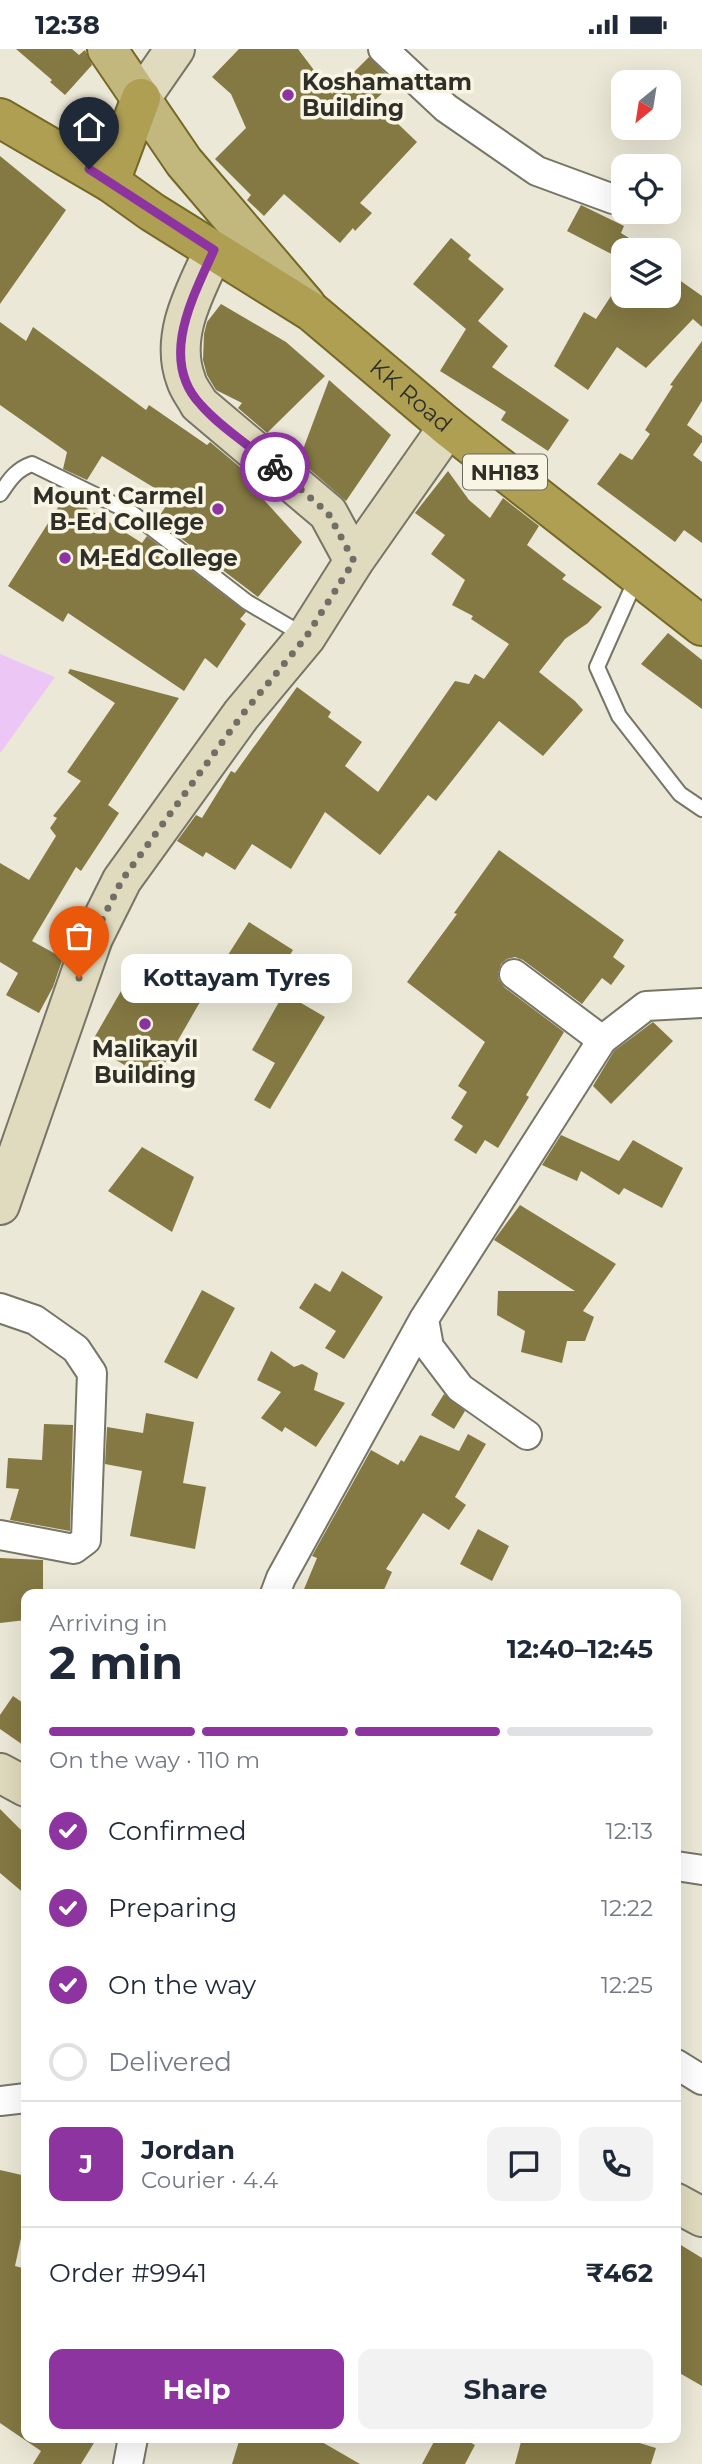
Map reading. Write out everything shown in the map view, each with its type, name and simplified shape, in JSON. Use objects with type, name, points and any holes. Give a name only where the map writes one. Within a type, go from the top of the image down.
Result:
[{"type":"highway","points":[[110,181],[141,98]]},
{"type":"highway","name":"NH183","points":[[0,118],[110,181],[152,212],[214,250]]},
{"type":"highway","name":"KK Road","points":[[214,250],[312,311],[448,427],[702,626]]},
{"type":"main road","points":[[107,49],[184,162],[312,311]]},
{"type":"main road","points":[[141,98],[176,49]]},
{"type":"main road","points":[[214,250],[189,306],[182,330],[180,357],[186,381],[199,404],[328,513],[354,561]]},
{"type":"main road","points":[[0,1205],[81,931],[122,880],[242,715],[306,637],[354,561],[448,427]]},
{"type":"main road","points":[[0,1773],[21,1784]]},
{"type":"main road","points":[[681,2206],[702,2217]]},
{"type":"street","points":[[383,49],[446,108],[537,171],[611,198]]},
{"type":"street","points":[[514,974],[602,1040]]},
{"type":"street","points":[[277,1589],[424,1319],[602,1040],[646,1006],[702,1003]]},
{"type":"street","points":[[0,1308],[35,1320],[45,1327],[76,1349],[92,1373],[86,1540],[75,1549],[0,1535]]},
{"type":"street","points":[[424,1319],[429,1347],[460,1388],[527,1435]]},
{"type":"street","points":[[681,1867],[702,1870]]},
{"type":"street","points":[[681,2067],[702,2080]]},
{"type":"street","points":[[0,2101],[21,2099]]},
{"type":"street","points":[[128,2464],[132,2443]]},
{"type":"lane","points":[[0,495],[13,475],[22,467],[32,464],[132,513],[247,602],[306,637]]},
{"type":"lane","points":[[638,576],[597,667],[619,716],[680,794],[702,809]]},
{"type":"shaded area","points":[[0,654],[55,677],[1,752],[0,752]]},
{"type":"building","points":[[16,49],[72,49],[79,55],[85,50],[92,65],[65,95]]},
{"type":"building","points":[[239,49],[298,49],[332,94],[369,57],[394,82],[374,101],[417,142],[360,203],[372,213],[340,243],[284,194],[264,216],[247,200],[251,195],[215,159],[246,128],[231,94],[212,77]]},
{"type":"building","points":[[0,156],[66,210],[0,304]]},
{"type":"building","points":[[581,205],[611,220],[611,224],[624,226],[621,233],[629,238],[611,238],[611,254],[567,231]]},
{"type":"building","points":[[451,238],[471,255],[468,259],[504,289],[478,321],[508,346],[492,367],[569,420],[548,451],[501,420],[506,412],[440,371],[466,329],[413,284]]},
{"type":"building","points":[[681,281],[702,296],[702,327],[693,319],[646,368],[617,347],[588,390],[554,366],[584,312],[596,319],[611,296],[611,308],[681,308]]},
{"type":"building","points":[[221,304],[286,342],[325,376],[267,433],[238,408],[242,403],[216,390],[207,375],[203,360],[204,334],[207,322]]},
{"type":"building","points":[[0,322],[26,341],[33,327],[146,410],[149,405],[207,445],[210,442],[259,483],[256,491],[302,542],[258,597],[157,520],[171,498],[102,456],[87,480],[63,469],[67,452],[0,405]]},
{"type":"building","points":[[702,341],[702,401],[687,425],[702,436],[702,442],[693,455],[702,462],[702,543],[684,530],[675,542],[597,484],[620,453],[632,460],[650,434],[645,430],[673,386],[670,385]]},
{"type":"building","points":[[329,380],[391,435],[346,501],[299,460]]},
{"type":"building","points":[[448,471],[469,500],[490,518],[503,498],[539,526],[527,545],[566,575],[562,579],[602,607],[588,623],[565,639],[539,672],[583,710],[543,756],[499,721],[436,801],[428,795],[380,855],[325,812],[291,869],[252,844],[235,870],[206,852],[203,857],[177,841],[196,815],[202,818],[231,771],[235,773],[297,687],[331,712],[328,717],[362,742],[345,766],[378,792],[455,681],[469,684],[475,674],[484,679],[509,644],[471,619],[473,616],[452,605],[465,580],[431,554],[445,535],[415,513]]},
{"type":"building","points":[[66,495],[142,543],[147,536],[246,612],[240,619],[246,624],[217,668],[205,658],[184,691],[68,613],[63,622],[8,586]]},
{"type":"building","points":[[668,633],[702,660],[702,709],[641,664]]},
{"type":"building","points":[[70,669],[179,698],[108,805],[119,813],[81,871],[76,867],[32,941],[63,958],[53,987],[39,1013],[6,995],[18,973],[0,962],[0,863],[29,880],[56,836],[50,828],[57,818],[53,816],[81,781],[67,772],[115,703],[68,673]]},
{"type":"building","points":[[499,850],[624,940],[613,957],[625,966],[611,985],[602,978],[582,1004],[523,960],[515,957],[501,964],[498,973],[504,987],[564,1032],[498,1148],[485,1140],[476,1154],[454,1140],[463,1126],[451,1118],[467,1092],[458,1086],[485,1042],[407,982],[457,914],[454,913]]},
{"type":"building","points":[[249,922],[293,950],[275,979],[248,962],[229,991],[212,980]]},
{"type":"building","name":"Malikayil Building","points":[[136,965],[200,1002],[154,1082],[90,1045]]},
{"type":"building","points":[[284,993],[325,1017],[270,1109],[254,1100],[275,1063],[252,1050]]},
{"type":"building","points":[[653,1022],[673,1041],[611,1104],[593,1086],[614,1051]]},
{"type":"building","points":[[561,1135],[619,1161],[633,1140],[683,1168],[662,1208],[624,1188],[619,1195],[581,1171],[577,1181],[542,1165]]},
{"type":"building","points":[[142,1147],[194,1177],[172,1232],[108,1191]]},
{"type":"building","points":[[520,1205],[616,1264],[583,1311],[594,1317],[585,1341],[567,1341],[562,1363],[521,1352],[525,1331],[497,1315],[498,1291],[575,1291],[494,1240]]},
{"type":"building","points":[[342,1271],[383,1297],[344,1359],[325,1348],[336,1331],[299,1308],[315,1283],[330,1292]]},
{"type":"building","points":[[202,1290],[235,1308],[197,1379],[164,1362]]},
{"type":"building","points":[[271,1351],[294,1367],[302,1364],[318,1373],[314,1390],[345,1403],[316,1447],[285,1427],[282,1432],[261,1418],[281,1392],[257,1380]]},
{"type":"building","points":[[444,1394],[465,1411],[454,1429],[431,1415]]},
{"type":"building","points":[[146,1413],[194,1422],[183,1483],[206,1487],[195,1549],[130,1536],[142,1471],[105,1464],[107,1427],[143,1433]]},
{"type":"building","points":[[44,1424],[73,1425],[70,1531],[10,1520],[19,1489],[6,1488],[8,1458],[42,1460]]},
{"type":"building","points":[[468,1434],[486,1444],[455,1497],[466,1505],[449,1530],[423,1513],[386,1569],[392,1572],[384,1589],[304,1589],[317,1558],[312,1556],[371,1450],[398,1465],[401,1460],[404,1462],[420,1435],[459,1451]]},
{"type":"building","points":[[478,1529],[509,1546],[492,1581],[460,1564]]},
{"type":"building","points":[[0,1558],[43,1560],[43,1589],[21,1589],[21,1621],[0,1623]]},
{"type":"building","points":[[13,1696],[21,1702],[21,1744],[0,1729],[0,1715]]},
{"type":"building","points":[[0,1809],[21,1830],[21,1891],[0,1873]]},
{"type":"building","points":[[0,2170],[21,2175],[21,2238],[15,2266],[21,2268],[21,2437],[0,2423]]},
{"type":"building","points":[[681,2245],[702,2258],[702,2386],[681,2374]]},
{"type":"building","points":[[29,2443],[94,2443],[81,2464],[33,2464],[41,2451]]},
{"type":"building","points":[[238,2443],[324,2443],[360,2464],[232,2464]]},
{"type":"building","points":[[433,2443],[475,2445],[465,2464],[422,2464]]},
{"type":"building","points":[[521,2443],[640,2443],[656,2448],[651,2464],[515,2464]]},
{"type":"way so far","points":[[79,978],[93,938],[122,880],[242,715],[306,637],[354,561],[328,513],[275,467]]},
{"type":"place","name":"Koshamattam Building","points":[[288,95]]},
{"type":"place","name":"Mount Carmel B-Ed College","points":[[218,509]]},
{"type":"place","name":"M-Ed College","points":[[65,558]]},
{"type":"place","name":"Kottayam Tyres","points":[[79,978]]},
{"type":"place","name":"Malikayil Building","points":[[145,1024]]},
{"type":"route","points":[[89,169],[214,250],[189,306],[182,330],[180,357],[186,381],[199,404],[275,467]]}]
